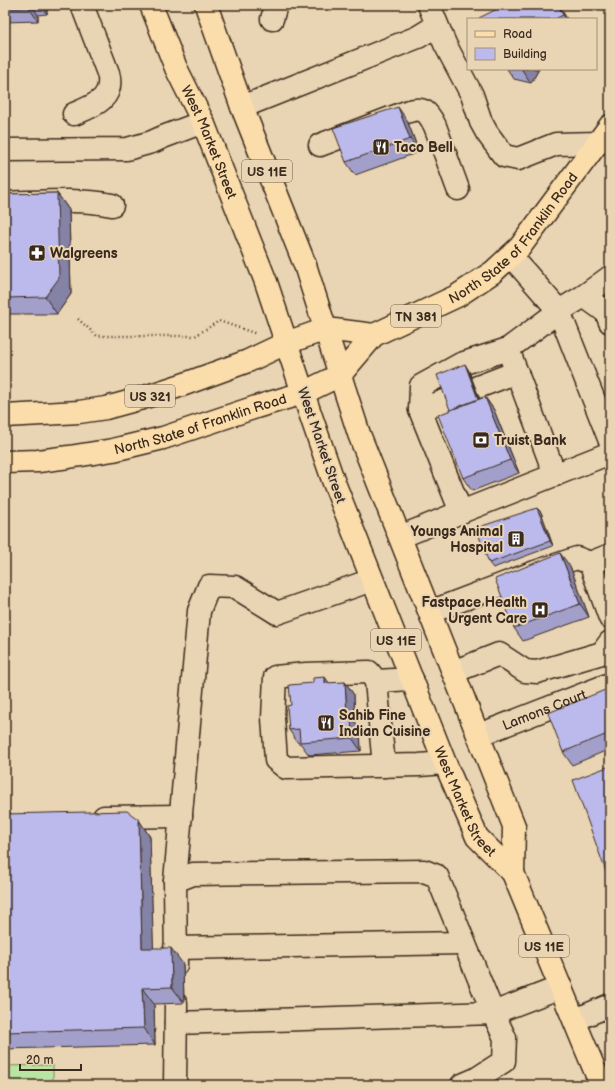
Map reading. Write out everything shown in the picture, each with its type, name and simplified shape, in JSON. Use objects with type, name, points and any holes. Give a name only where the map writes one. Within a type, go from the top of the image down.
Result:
[{"type":"main road","name":"West Market Street","points":[[151,5],[176,68],[203,122],[266,282],[333,480],[445,763],[476,837],[513,873],[575,1020],[599,1084]]},
{"type":"main road","name":"West Market Street","points":[[206,5],[242,107],[305,265],[359,434],[514,826],[513,873]]},
{"type":"main road","name":"North State of Franklin Road","points":[[5,462],[38,461],[69,457],[163,438],[303,393],[340,375],[374,335],[457,296],[494,272],[520,247],[604,134]]},
{"type":"main road","name":"TN 381","points":[[286,343],[326,329],[374,335]]},
{"type":"main road","name":"US 321","points":[[5,416],[79,412],[106,408],[182,385],[248,361],[286,343]]},
{"type":"street","points":[[74,114],[95,105],[104,98],[110,82],[82,5]]},
{"type":"street","points":[[429,5],[436,26],[472,95],[481,122],[504,156],[518,159],[556,144],[604,134]]},
{"type":"street","points":[[242,107],[418,37],[436,26]]},
{"type":"street","points":[[320,145],[409,111],[418,109],[425,112],[431,118],[435,126],[458,189]]},
{"type":"street","points":[[5,150],[126,149],[152,142],[203,122]]},
{"type":"street","points":[[5,203],[71,201],[98,202],[112,205]]},
{"type":"street","points":[[511,256],[559,311],[610,441]]},
{"type":"street","points":[[461,512],[420,410],[421,386],[461,364],[508,349],[559,311],[584,296],[610,277]]},
{"type":"street","points":[[584,296],[606,312],[610,322]]},
{"type":"street","points":[[508,349],[555,475]]},
{"type":"street","points":[[475,388],[516,372]]},
{"type":"street","points":[[420,410],[447,400]]},
{"type":"street","points":[[400,537],[610,453]]},
{"type":"street","points":[[430,612],[535,572],[577,558],[590,563],[610,555]]},
{"type":"street","points":[[590,563],[610,618]]},
{"type":"street","points":[[372,580],[277,613],[235,586],[209,586],[199,611],[175,881],[175,956],[464,943]]},
{"type":"street","points":[[453,672],[499,654],[525,671],[538,672],[602,653],[610,642]]},
{"type":"street","points":[[384,766],[376,681],[369,672],[306,674],[275,677],[273,718],[276,760],[286,768],[384,766],[419,765],[445,763]]},
{"type":"street","points":[[376,681],[412,680]]},
{"type":"street","name":"Lamons Court","points":[[479,735],[610,684]]},
{"type":"street","points":[[85,817],[181,816]]},
{"type":"street","points":[[175,881],[193,874],[424,871],[437,876],[504,1038],[504,1061],[476,1079],[462,1085]]},
{"type":"street","points":[[175,1085],[176,1013],[493,1013],[561,987]]},
{"type":"street","points":[[575,1020],[610,1005]]},
{"type":"path","points":[[78,319],[97,336],[195,336],[219,321],[286,343]]},
{"type":"green space","points":[[53,1065],[53,1085],[5,1085],[5,1066]]},
{"type":"building","points":[[5,5],[29,5],[29,8],[5,9]]},
{"type":"building","points":[[505,5],[558,5],[563,15],[557,18],[479,18]]},
{"type":"building","points":[[398,107],[410,139],[346,162],[333,128]]},
{"type":"building","name":"Walgreens","points":[[57,193],[59,278],[45,297],[5,298],[5,194]]},
{"type":"building","points":[[610,281],[610,296],[605,283]]},
{"type":"building","points":[[465,364],[478,399],[450,410],[437,375]]},
{"type":"building","points":[[485,397],[510,460],[463,478],[438,415]]},
{"type":"building","name":"Youngs Animal Hospital","points":[[537,508],[550,541],[489,563],[476,528]]},
{"type":"building","points":[[560,553],[580,604],[514,628],[495,579]]},
{"type":"building","name":"Sahib Fine Indian Cuisine","points":[[325,677],[325,683],[345,682],[347,715],[351,715],[352,738],[300,742],[299,729],[289,730],[287,706],[291,705],[289,685],[313,683],[313,678]]},
{"type":"building","points":[[610,688],[610,733],[563,752],[548,713]]},
{"type":"building","points":[[610,766],[610,883],[573,780]]},
{"type":"building","points":[[127,811],[139,820],[142,948],[171,948],[172,987],[142,988],[144,1028],[5,1032],[5,814]]},
{"type":"place","name":"Taco Bell","points":[[381,147]]},
{"type":"place","name":"Walgreens","points":[[37,253]]},
{"type":"place","name":"Truist Bank","points":[[481,440]]},
{"type":"place","name":"Youngs Animal Hospital","points":[[516,539]]},
{"type":"place","name":"Fastpace Health Urgent Care","points":[[540,610]]},
{"type":"place","name":"Sahib Fine Indian Cuisine","points":[[326,723]]}]
